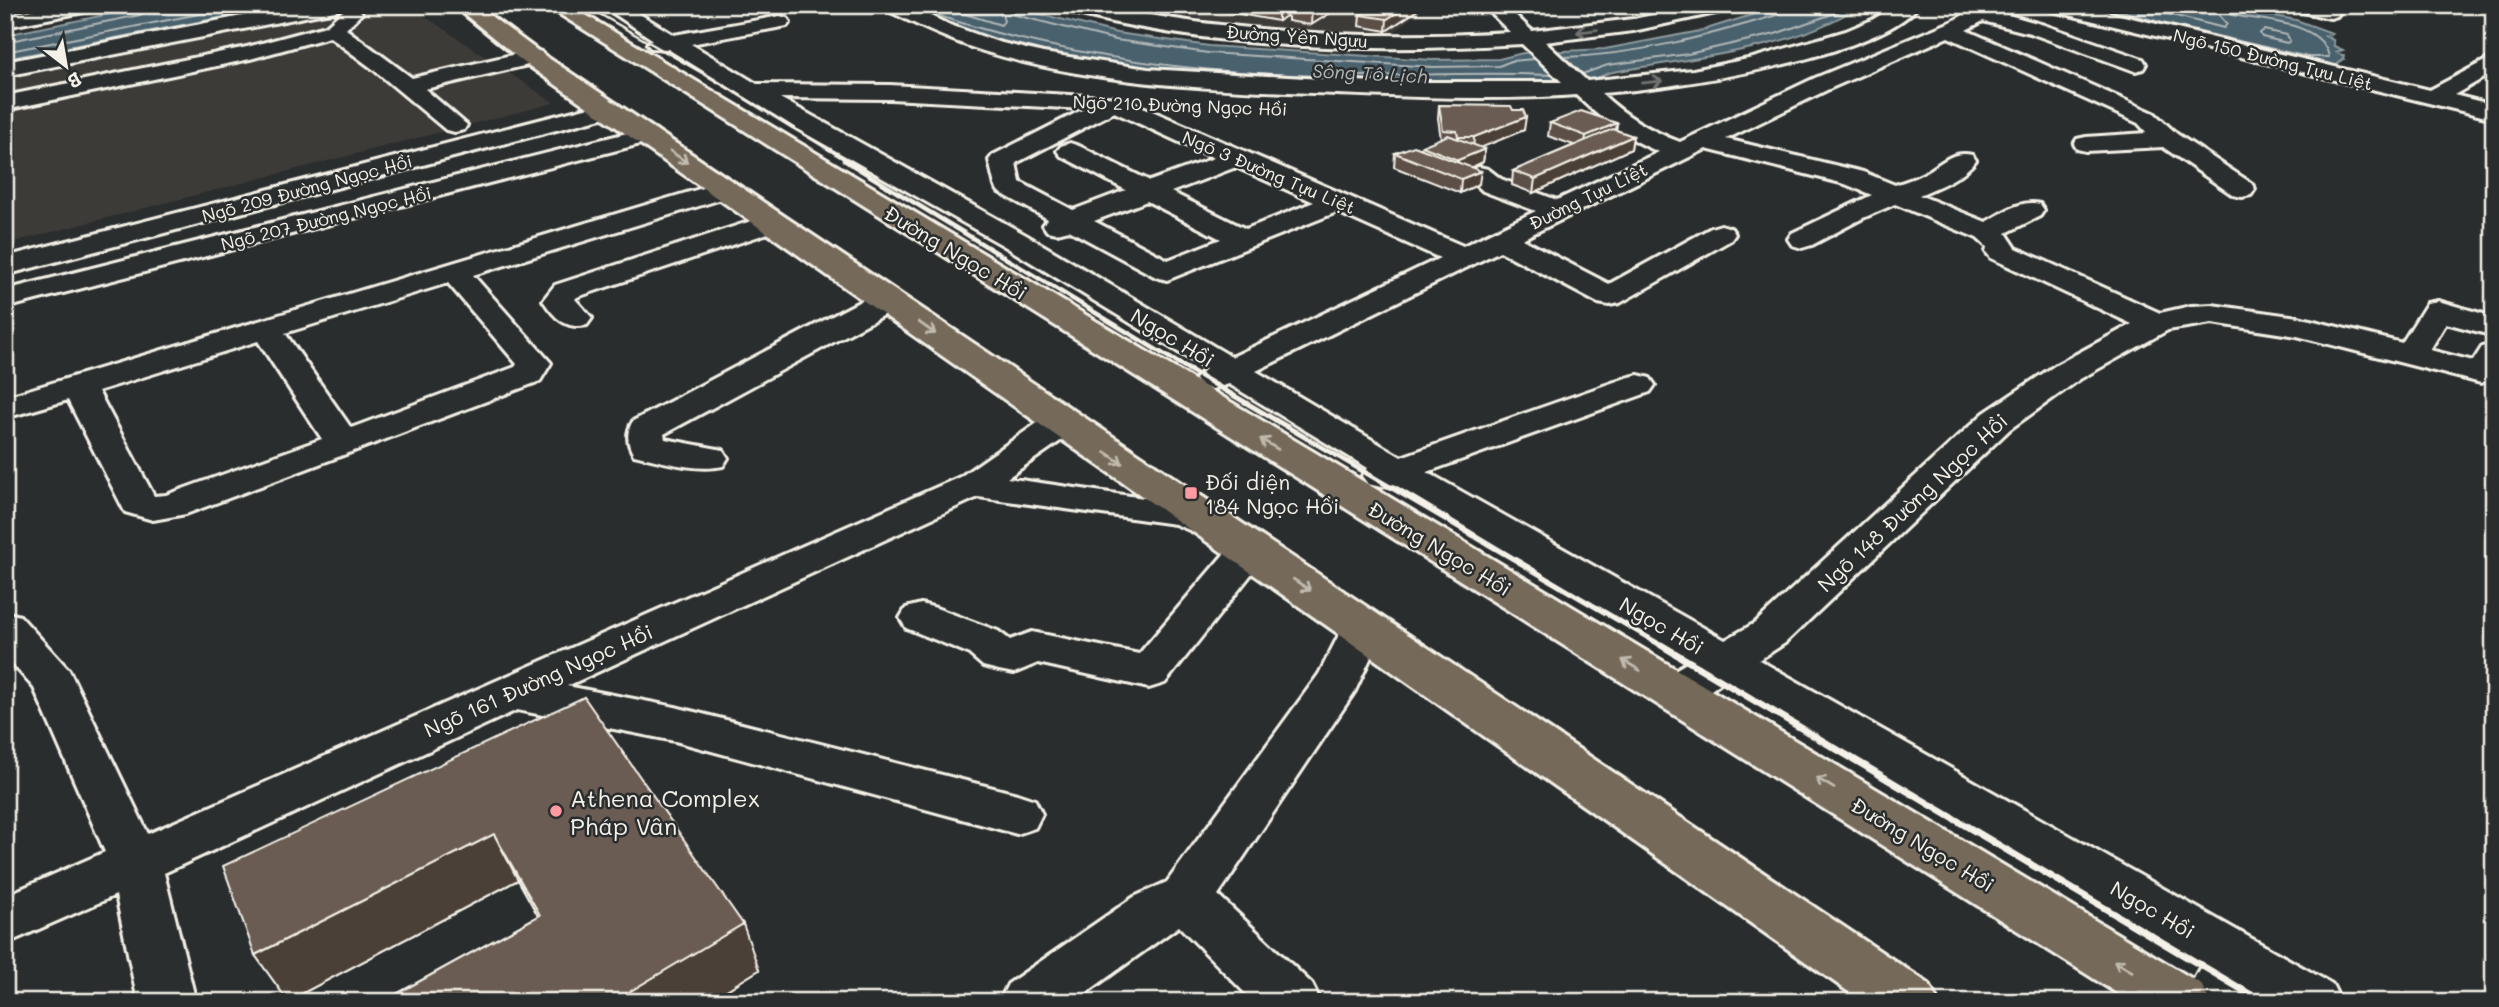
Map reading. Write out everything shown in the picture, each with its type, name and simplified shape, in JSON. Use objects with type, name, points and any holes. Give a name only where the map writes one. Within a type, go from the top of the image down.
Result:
[{"type":"highway","points":[[463,5],[546,54],[609,109],[1062,423],[1240,542],[1909,1002]]},
{"type":"highway","name":"Đường Ngọc Hồi","points":[[555,5],[2181,1002]]},
{"type":"street","points":[[5,21],[89,5]]},
{"type":"street","points":[[892,5],[922,22],[985,47],[1113,72],[1263,84],[1439,92],[1678,79],[1784,57],[1860,33],[1909,5]]},
{"type":"street","name":"Đường Yên Ngưu","points":[[1066,5],[1131,19],[1264,35],[1375,41],[1532,41],[1671,18],[1727,5]]},
{"type":"street","points":[[1493,5],[1608,113],[1647,138],[1679,151]]},
{"type":"street","name":"Ngõ 150 Đường Tựu Liệt","points":[[2052,5],[2494,112]]},
{"type":"street","points":[[2296,5],[2330,12]]},
{"type":"street","points":[[5,103],[250,53],[333,30],[344,9]]},
{"type":"street","points":[[5,69],[215,26],[344,9]]},
{"type":"street","points":[[1989,10],[2135,64]]},
{"type":"street","name":"Đường Tựu Liệt","points":[[1182,390],[1231,372],[1558,210],[1823,83],[1949,30],[1989,10]]},
{"type":"street","points":[[606,35],[671,43],[780,22]]},
{"type":"street","points":[[333,30],[409,86],[455,125]]},
{"type":"street","points":[[1949,30],[2146,118],[2168,139],[2242,189]]},
{"type":"street","name":"Ngọc Hồi","points":[[606,35],[671,43],[803,122],[1016,241],[1395,470],[1726,662],[2223,979],[2312,1002]]},
{"type":"street","points":[[409,86],[546,54]]},
{"type":"street","points":[[2432,97],[2494,63]]},
{"type":"street","name":"Ngõ 210 Đường Ngọc Hồi","points":[[753,91],[890,92],[1113,103],[1166,103]]},
{"type":"street","points":[[1113,103],[1002,160],[1008,186],[1167,271],[1338,202]]},
{"type":"street","name":"Ngõ 3 Đường Tựu Liệt","points":[[1113,103],[1235,159],[1463,257]]},
{"type":"street","name":"Ngõ 209 Đường Ngọc Hồi","points":[[5,266],[609,109]]},
{"type":"street","points":[[1581,115],[1608,113]]},
{"type":"street","name":"Ngõ 207 Đường Ngọc Hồi","points":[[5,299],[647,135]]},
{"type":"street","points":[[2086,144],[2168,139]]},
{"type":"street","points":[[1705,141],[1854,178],[1897,194],[1987,232],[2002,245],[2001,252],[2157,323]]},
{"type":"street","points":[[1070,151],[1243,239]]},
{"type":"street","points":[[1016,241],[1235,159]]},
{"type":"street","points":[[1802,239],[1853,212],[1934,179],[1963,160]]},
{"type":"street","points":[[1479,175],[1492,185],[1558,210]]},
{"type":"street","points":[[5,408],[726,189]]},
{"type":"street","points":[[1987,232],[2030,210]]},
{"type":"street","points":[[576,318],[558,300],[566,291],[773,222]]},
{"type":"street","points":[[1499,239],[1609,296],[1721,234]]},
{"type":"street","points":[[79,387],[139,504],[153,508],[172,506],[528,374],[534,363],[455,273]]},
{"type":"street","points":[[710,458],[648,447],[646,429],[887,300]]},
{"type":"street","points":[[2412,355],[2438,310],[2494,327]]},
{"type":"street","name":"Ngõ 148 Đường Ngọc Hồi","points":[[1674,691],[1770,633],[1997,421],[2068,372],[2157,323],[2190,315],[2212,314],[2298,327]]},
{"type":"street","points":[[2298,327],[2481,373],[2494,354]]},
{"type":"street","points":[[2298,327],[2349,353],[2476,398]]},
{"type":"street","points":[[267,330],[343,443]]},
{"type":"street","points":[[1347,491],[1395,470],[1637,385]]},
{"type":"street","name":"Ngõ 161 Đường Ngọc Hồi","points":[[5,921],[973,485],[1062,423]]},
{"type":"street","points":[[921,618],[983,642],[999,655],[1014,658],[1032,647],[1149,672],[1240,542],[1185,514],[973,485]]},
{"type":"street","points":[[5,626],[53,681],[135,861],[167,1002]]},
{"type":"street","points":[[1028,1002],[1153,913],[1186,898],[1339,680],[1363,627]]},
{"type":"street","points":[[511,692],[675,724],[1017,814]]},
{"type":"street","points":[[1186,898],[1292,1002]]},
{"type":"shaded area","points":[[349,5],[408,5],[554,103],[5,244],[5,77]]},
{"type":"shaded area","points":[[1141,5],[1426,5],[1390,36],[1304,33],[1198,18]]},
{"type":"water","points":[[155,5],[286,5],[5,59],[5,35]]},
{"type":"water","name":"Sông Tô Lịch","points":[[898,5],[1004,5],[1117,33],[1209,46],[1432,60],[1499,59],[1523,53],[1605,49],[1700,31],[1784,5],[1861,5],[1834,21],[1773,43],[1708,57],[1613,72],[1583,81],[1553,83],[1513,80],[1349,82],[1186,73],[1077,57],[994,41],[958,30]]},
{"type":"water","points":[[2085,5],[2216,5],[2296,20],[2332,33],[2325,36],[2333,40],[2334,46],[2343,50],[2336,52],[2344,56],[2344,59],[2334,67],[2326,66],[2099,12]]},
{"type":"building","points":[[1294,5],[1316,5],[1312,8]]},
{"type":"building","points":[[1375,5],[1409,5],[1387,19],[1360,15]]},
{"type":"building","points":[[1439,105],[1511,106],[1513,110],[1523,110],[1526,117],[1474,137],[1458,137],[1457,131],[1443,130]]},
{"type":"building","points":[[1581,111],[1617,123],[1586,136],[1550,123]]},
{"type":"building","points":[[1613,129],[1633,136],[1535,179],[1513,171]]},
{"type":"building","points":[[1448,135],[1485,149],[1458,160],[1422,146]]},
{"type":"building","points":[[1414,146],[1481,171],[1461,179],[1395,153]]},
{"type":"building","points":[[584,697],[743,924],[612,1002],[382,1002],[540,915],[494,834],[255,955],[223,866]]},
{"type":"railway","points":[[584,5],[735,92],[847,161]]},
{"type":"railway","points":[[844,160],[1193,372]]},
{"type":"railway","points":[[1190,370],[1664,647]]},
{"type":"railway","points":[[1661,645],[2263,1002]]},
{"type":"place","name":"Đối diện 184 Ngọc Hồi","points":[[1191,493]]},
{"type":"place","name":"Athena Complex Pháp Vân","points":[[556,811]]}]
